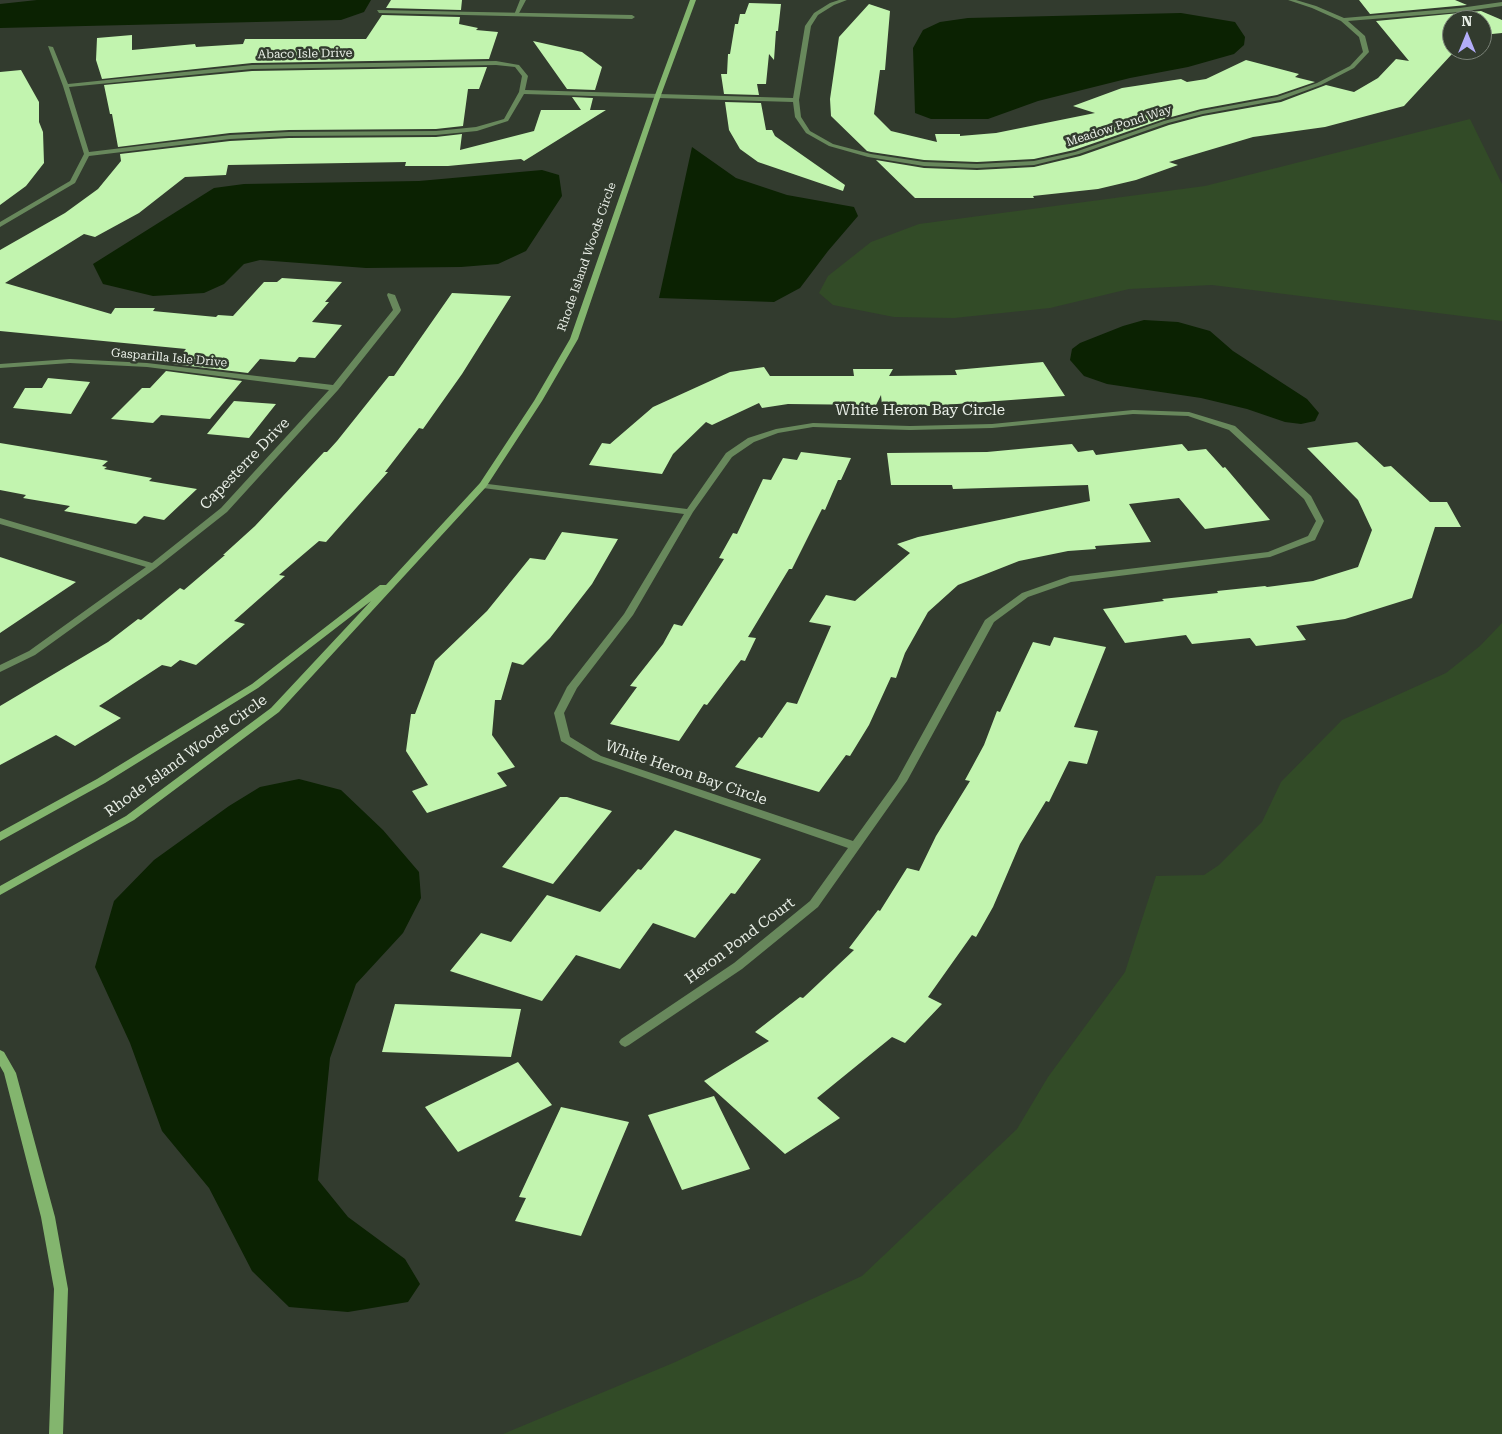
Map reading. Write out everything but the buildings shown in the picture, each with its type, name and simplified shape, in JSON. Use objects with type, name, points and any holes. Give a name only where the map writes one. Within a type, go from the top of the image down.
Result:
[{"type":"street","points":[[516,14],[523,0]]},
{"type":"street","name":"Rhode Island Woods Circle","points":[[0,891],[130,818],[276,710],[483,485],[538,401],[574,339],[658,95],[693,0]]},
{"type":"street","name":"Meadow Pond Way","points":[[844,0],[832,4],[816,14],[808,26],[796,100],[798,117],[808,132],[830,144],[870,156],[924,164],[976,166],[1034,162],[1077,153],[1166,122],[1203,112],[1278,99],[1319,84],[1352,67],[1366,52],[1362,36],[1344,20],[1314,7],[1291,0]]},
{"type":"street","points":[[1344,20],[1460,10],[1502,4]]},
{"type":"street","points":[[379,12],[632,17]]},
{"type":"street","points":[[0,225],[73,182],[87,154],[66,86],[50,47]]},
{"type":"street","name":"Abaco Isle Drive","points":[[66,86],[252,67],[496,62],[517,66],[525,76],[522,92]]},
{"type":"street","points":[[87,154],[230,138],[289,134],[436,133],[477,130],[506,120],[522,92],[796,100]]},
{"type":"street","name":"Capesterre Drive","points":[[0,669],[32,653],[153,566],[224,510],[335,388],[397,310],[391,295]]},
{"type":"street","name":"Gasparilla Isle Drive","points":[[0,366],[70,362],[147,365],[335,388]]},
{"type":"street","name":"White Heron Bay Circle","points":[[1133,412],[1189,414],[1232,428],[1308,498],[1320,520],[1312,538],[1270,554],[1070,579],[1025,595],[990,620],[902,781],[855,846],[597,758],[565,739],[559,713],[572,687],[628,615],[689,512],[729,455],[751,440],[776,431],[813,425],[910,428],[992,426],[1133,412]]},
{"type":"street","points":[[483,485],[689,512]]},
{"type":"street","points":[[0,522],[153,566]]},
{"type":"street","name":"Rhode Island Woods Circle","points":[[0,836],[101,781],[255,686],[406,569]]},
{"type":"street","name":"Heron Pond Court","points":[[625,1042],[738,966],[814,904],[855,846]]},
{"type":"street","points":[[0,1055],[10,1073],[48,1217],[61,1289],[56,1434]]},
{"type":"shaded area","points":[[37,0],[371,0],[364,12],[341,20],[0,28],[0,4]]},
{"type":"shaded area","points":[[1181,13],[1235,22],[1245,37],[1244,45],[1234,54],[1188,67],[1130,78],[1038,101],[988,119],[931,119],[915,113],[913,48],[923,30],[940,22],[968,18]]},
{"type":"shaded area","points":[[1470,119],[1502,184],[1502,321],[1212,285],[1129,289],[1050,308],[954,318],[894,317],[833,305],[819,293],[828,276],[871,242],[919,224],[1205,186]]},
{"type":"shaded area","points":[[692,147],[736,178],[787,195],[854,207],[858,216],[800,288],[774,302],[659,298]]},
{"type":"shaded area","points":[[542,170],[559,175],[562,196],[526,251],[498,264],[461,267],[366,268],[260,260],[244,264],[224,284],[204,293],[153,296],[103,284],[93,264],[214,188],[244,184],[419,181]]},
{"type":"shaded area","points":[[1144,320],[1178,322],[1210,331],[1233,351],[1307,399],[1319,413],[1315,421],[1301,424],[1285,422],[1247,409],[1201,398],[1107,384],[1084,376],[1070,360],[1072,349],[1080,343]]},
{"type":"shaded area","points":[[1502,623],[1502,1434],[503,1434],[673,1363],[862,1276],[1017,1129],[1048,1077],[1125,972],[1156,876],[1204,875],[1219,865],[1262,822],[1281,782],[1342,720],[1446,673],[1480,646]]},
{"type":"shaded area","points":[[299,779],[341,790],[383,830],[419,872],[421,898],[403,933],[356,984],[330,1058],[318,1180],[348,1217],[405,1259],[420,1284],[408,1302],[348,1312],[289,1307],[252,1271],[209,1188],[162,1131],[130,1043],[95,967],[114,901],[154,860],[229,806],[260,787]]}]
